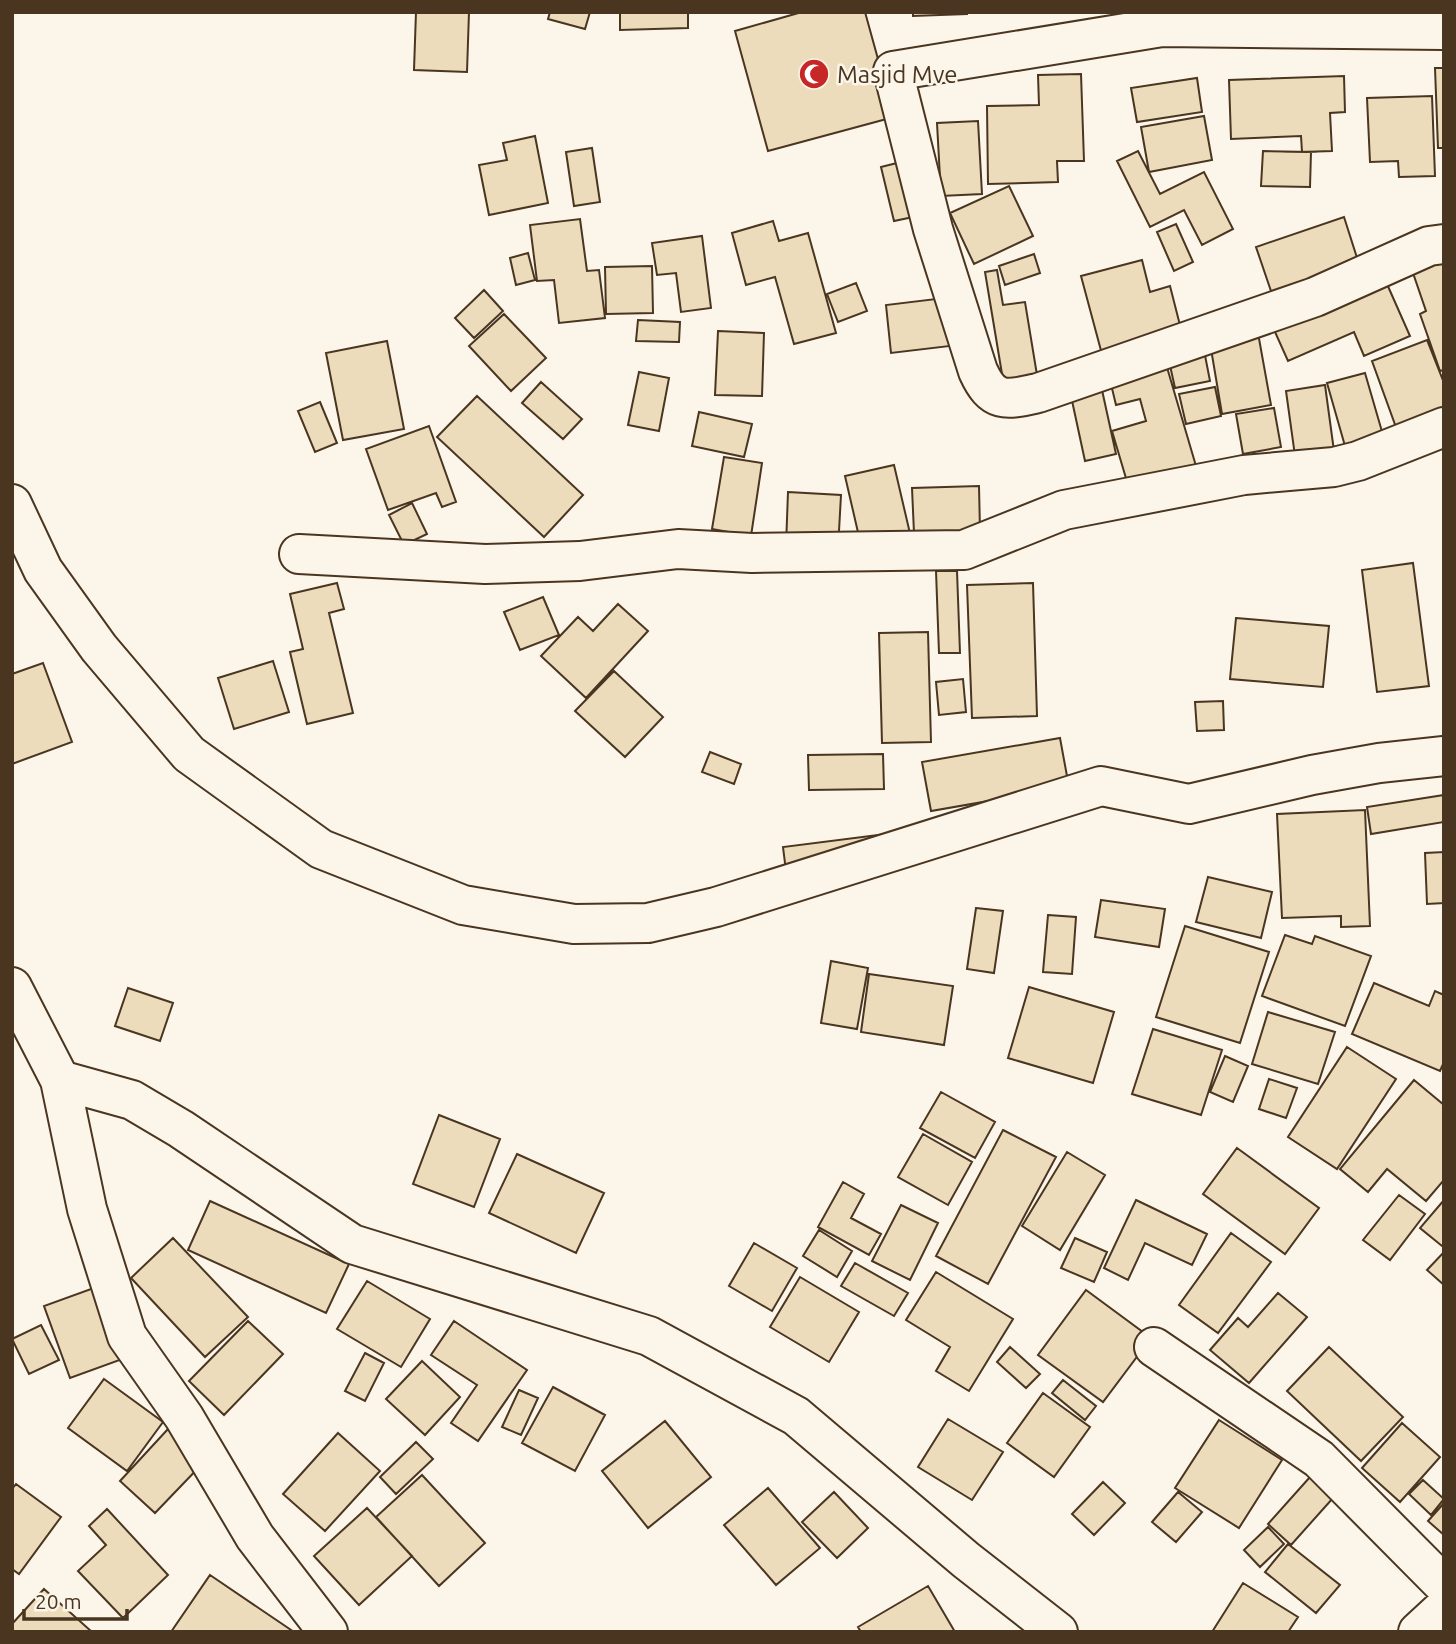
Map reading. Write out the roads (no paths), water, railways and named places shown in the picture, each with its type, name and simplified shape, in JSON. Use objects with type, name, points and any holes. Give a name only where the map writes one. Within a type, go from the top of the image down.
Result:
[{"type":"street","points":[[1444,30],[1162,27],[893,71],[933,229],[978,371],[987,390],[1000,397],[1018,397],[1051,388],[1315,297],[1429,246],[1444,244]]},
{"type":"street","points":[[299,554],[485,564],[580,561],[678,549],[751,553],[964,550],[1064,510],[1244,475],[1334,467],[1358,461],[1444,427]]},
{"type":"street","points":[[12,504],[43,570],[99,648],[190,754],[321,849],[463,905],[574,924],[648,923],[716,907],[1101,786],[1189,804],[1312,775],[1379,763],[1444,756]]},
{"type":"street","points":[[12,987],[60,1080],[87,1209],[127,1336],[184,1417],[255,1537],[328,1632]]},
{"type":"street","points":[[60,1080],[132,1100],[181,1129],[352,1244],[649,1336],[796,1416],[966,1560],[1058,1632]]},
{"type":"street","points":[[1154,1348],[1319,1459],[1444,1585]]},
{"type":"street","points":[[1418,1632],[1444,1608]]},
{"type":"place","name":"Masjid Mve","points":[[814,74]]}]
